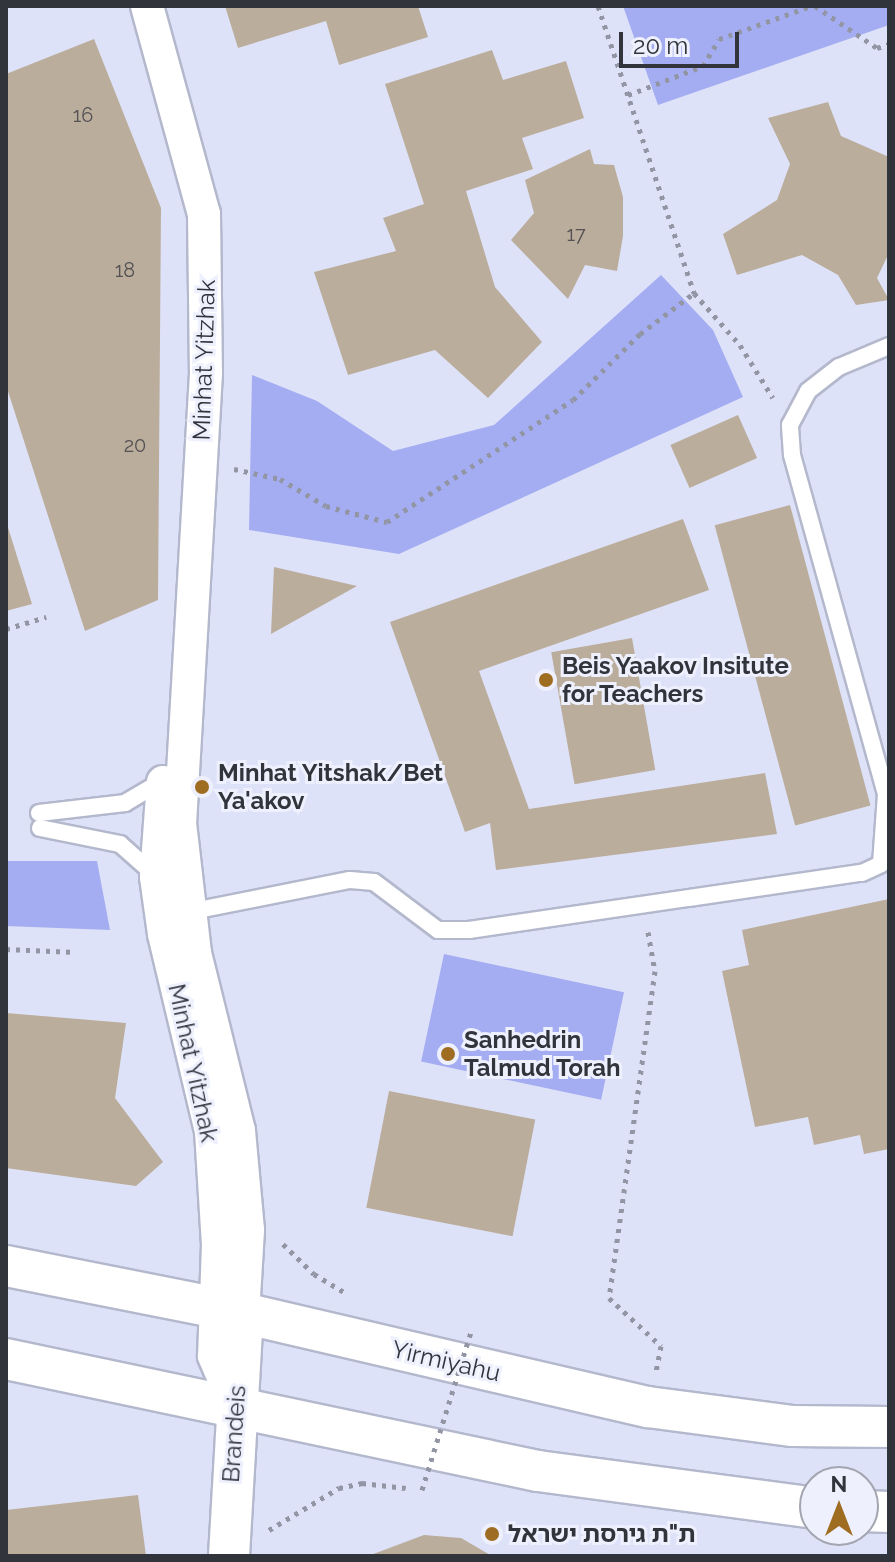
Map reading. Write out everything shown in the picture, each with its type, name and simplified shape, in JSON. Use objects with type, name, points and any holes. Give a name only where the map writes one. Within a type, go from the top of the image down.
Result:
[{"type":"street","name":"Minhat Yitzhak","points":[[147,6],[204,214],[206,373],[182,721],[180,823],[188,912],[239,1131],[248,1230],[228,1310]]},
{"type":"street","name":"Minhat Yitzhak","points":[[182,721],[163,780],[156,877],[164,934],[211,1131],[218,1244],[228,1310]]},
{"type":"street","name":"Yirmiyahu","points":[[6,1266],[228,1310],[648,1407],[793,1426],[889,1427]]},
{"type":"street","name":"Brandeis","points":[[228,1310],[246,1546]]},
{"type":"street","points":[[6,1359],[538,1471],[799,1506]]},
{"type":"lane","points":[[188,912],[350,880],[374,882],[438,930],[643,905],[862,873],[881,864],[886,794],[792,455],[790,425],[808,391],[839,367],[889,346]]},
{"type":"lane","points":[[156,877],[120,844],[40,820],[125,803],[163,780]]},
{"type":"path","points":[[598,6],[694,293],[740,345],[790,425]]},
{"type":"path","points":[[628,95],[703,66],[719,39],[813,6],[877,48],[889,44]]},
{"type":"path","points":[[200,461],[280,479],[326,506],[387,522],[573,400],[640,334],[694,293]]},
{"type":"path","points":[[6,629],[46,617]]},
{"type":"path","points":[[643,905],[655,971],[609,1298],[661,1346],[648,1407]]},
{"type":"path","points":[[6,949],[75,952]]},
{"type":"path","points":[[281,1241],[314,1274],[355,1298]]},
{"type":"path","points":[[456,1328],[487,1334]]},
{"type":"path","points":[[422,1490],[471,1332]]},
{"type":"path","points":[[246,1546],[339,1488],[362,1483],[436,1493]]},
{"type":"shaded area","points":[[623,6],[889,6],[889,25],[658,105]]},
{"type":"shaded area","points":[[661,275],[713,330],[743,397],[399,554],[249,530],[252,375],[317,401],[393,451],[494,425]]},
{"type":"shaded area","points":[[6,861],[97,861],[110,930],[6,926]]},
{"type":"shaded area","points":[[444,954],[624,992],[601,1100],[421,1062]]},
{"type":"building","points":[[225,6],[418,6],[428,37],[339,65],[326,21],[238,48]]},
{"type":"building","points":[[94,39],[161,208],[158,600],[85,631],[6,385],[6,74]]},
{"type":"building","points":[[492,50],[503,80],[566,61],[584,118],[522,138],[533,169],[466,191],[495,287],[542,342],[488,398],[435,350],[348,375],[314,272],[396,251],[383,218],[424,204],[385,84]]},
{"type":"building","points":[[828,102],[841,136],[889,157],[889,253],[877,278],[889,300],[856,305],[838,275],[802,255],[737,275],[723,234],[777,200],[790,164],[768,118]]},
{"type":"building","points":[[590,149],[594,164],[614,165],[623,197],[623,236],[617,271],[585,265],[568,299],[511,240],[534,213],[525,180]]},
{"type":"building","points":[[738,415],[757,458],[690,488],[670,445]]},
{"type":"building","points":[[790,505],[870,805],[795,826],[715,525]]},
{"type":"building","points":[[683,519],[709,590],[479,671],[529,809],[765,773],[777,834],[496,870],[490,823],[465,832],[390,622]]},
{"type":"building","points":[[6,521],[32,604],[6,611]]},
{"type":"building","points":[[274,567],[357,586],[271,634]]},
{"type":"building","points":[[632,638],[655,770],[575,784],[551,652]]},
{"type":"building","points":[[889,899],[889,1149],[864,1154],[860,1135],[814,1145],[808,1117],[755,1127],[722,971],[749,965],[742,930]]},
{"type":"building","points":[[6,1013],[126,1023],[115,1098],[163,1162],[136,1186],[6,1168]]},
{"type":"building","points":[[389,1091],[535,1119],[513,1236],[366,1208]]},
{"type":"building","points":[[138,1495],[146,1556],[6,1556],[6,1510]]},
{"type":"building","points":[[424,1535],[461,1538],[492,1556],[368,1556]]},
{"type":"place","name":"Beis Yaakov Insitute for Teachers","points":[[546,680]]},
{"type":"place","name":"Minhat Yitshak/Bet Ya'akov","points":[[202,787]]},
{"type":"place","name":"Sanhedrin Talmud Torah","points":[[448,1054]]},
{"type":"place","name":"ת\"ת גירסת ישראל","points":[[492,1534]]}]
